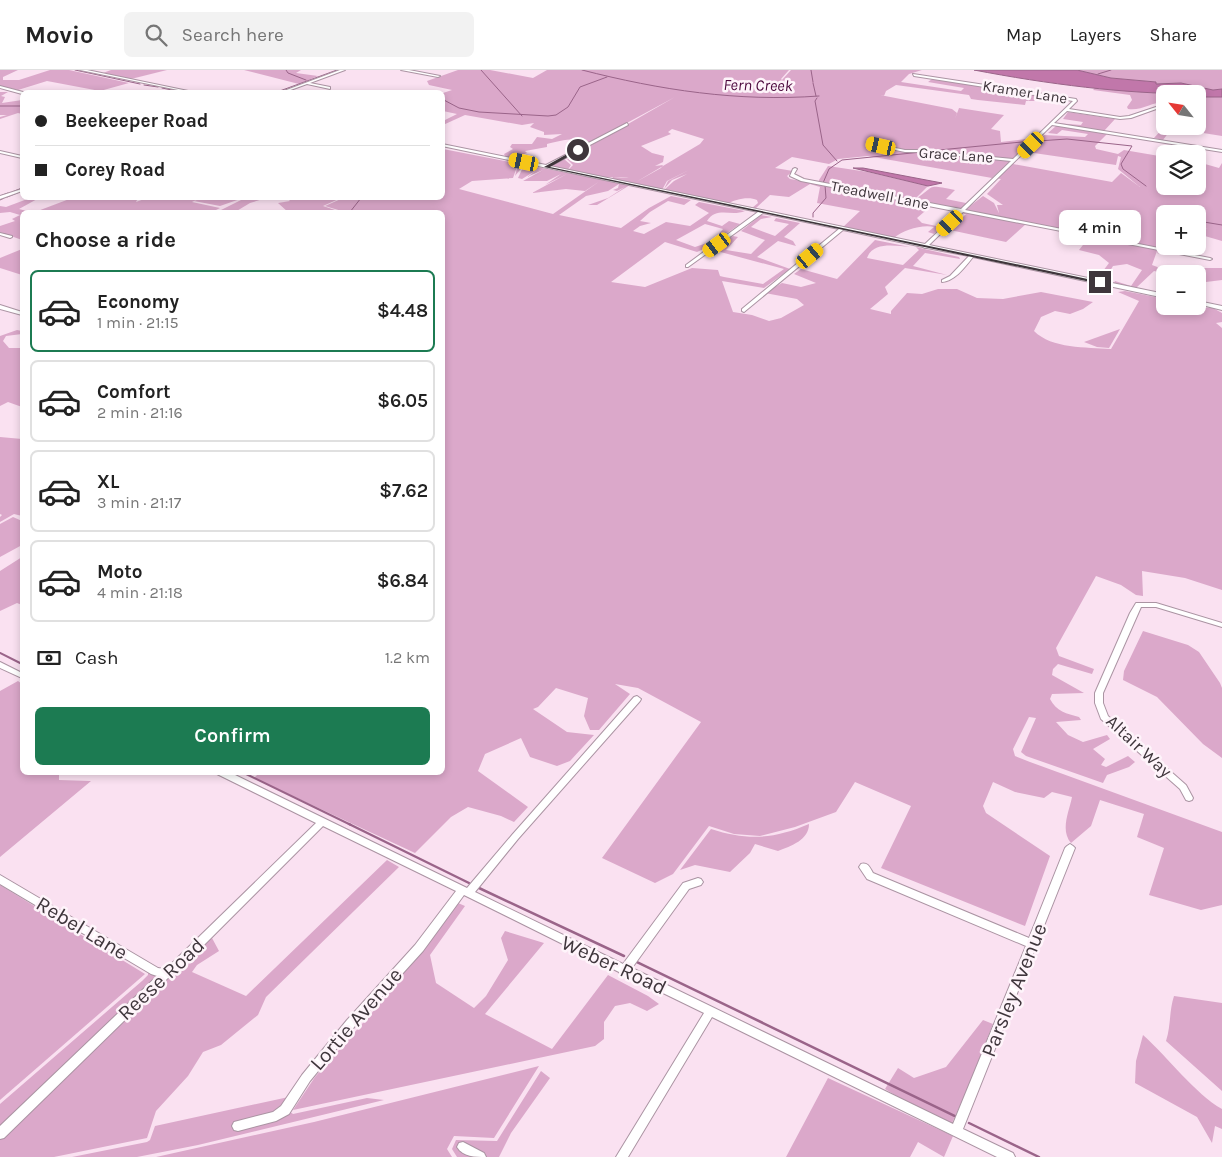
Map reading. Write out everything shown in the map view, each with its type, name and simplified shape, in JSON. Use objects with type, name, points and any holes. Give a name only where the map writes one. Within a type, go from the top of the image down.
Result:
[{"type":"street","points":[[82,70],[181,90]]},
{"type":"street","points":[[289,90],[343,70]]},
{"type":"street","points":[[403,70],[438,76]]},
{"type":"street","name":"Kramer Lane","points":[[914,75],[1076,100],[1066,110]]},
{"type":"street","points":[[307,84],[329,88]]},
{"type":"street","points":[[0,87],[20,92]]},
{"type":"street","points":[[924,246],[1066,110],[1120,118],[1156,108]]},
{"type":"street","points":[[546,167],[627,124]]},
{"type":"street","points":[[1052,124],[1222,151]]},
{"type":"street","name":"Grace Lane","points":[[868,143],[905,152],[929,152],[1015,160]]},
{"type":"street","points":[[445,146],[1156,294]]},
{"type":"street","points":[[0,152],[20,157]]},
{"type":"street","name":"Treadwell Lane","points":[[795,169],[792,175],[803,180],[1210,259]]},
{"type":"street","points":[[0,198],[20,191]]},
{"type":"street","points":[[688,266],[762,212]]},
{"type":"street","points":[[744,310],[842,229]]},
{"type":"street","points":[[0,234],[10,237]]},
{"type":"street","points":[[944,281],[952,277],[972,256]]},
{"type":"street","points":[[1206,304],[1222,308]]},
{"type":"street","points":[[0,307],[20,313]]},
{"type":"street","name":"Altair Way","points":[[1189,798],[1183,787],[1104,717],[1099,703],[1099,692],[1139,605],[1156,605],[1222,625]]},
{"type":"street","points":[[0,665],[20,675]]},
{"type":"street","name":"Lortie Avenue","points":[[238,1126],[276,1116],[285,1110],[306,1078],[351,1022],[419,948],[465,893],[638,699]]},
{"type":"street","name":"Weber Road","points":[[226,775],[1009,1157]]},
{"type":"street","name":"Reese Road","points":[[0,1134],[165,974],[172,970],[322,823]]},
{"type":"street","name":"Parsley Avenue","points":[[956,1132],[1070,848]]},
{"type":"street","points":[[864,866],[870,876],[1032,944]]},
{"type":"street","name":"Rebel Lane","points":[[0,879],[155,971],[165,974]]},
{"type":"street","points":[[624,970],[686,886],[698,882]]},
{"type":"street","points":[[622,1157],[710,1012]]},
{"type":"street","points":[[463,1147],[480,1157]]},
{"type":"shaded area","points":[[0,70],[18,70],[3,77],[3,80],[19,80],[50,70],[69,70],[129,83],[104,90],[47,81],[18,90],[0,86]]},
{"type":"shaded area","points":[[111,70],[167,70],[131,79],[103,73]]},
{"type":"shaded area","points":[[244,70],[301,70],[296,73],[318,76],[299,84]]},
{"type":"shaded area","points":[[458,70],[490,70],[533,78],[547,70],[789,70],[782,80],[791,70],[922,70],[909,74],[901,82],[961,91],[964,88],[928,82],[935,77],[1047,96],[1035,101],[1026,101],[1025,105],[971,99],[969,95],[896,85],[886,91],[884,96],[952,109],[957,113],[955,119],[959,108],[1004,115],[991,129],[1000,131],[1001,142],[1034,138],[992,178],[868,156],[838,159],[829,164],[792,157],[775,168],[793,171],[787,176],[790,179],[819,184],[819,180],[828,166],[868,172],[928,186],[914,200],[932,188],[939,187],[955,190],[946,199],[971,204],[965,210],[983,196],[994,203],[999,213],[997,205],[1003,205],[987,194],[1001,179],[994,178],[1033,141],[1037,141],[1013,164],[1112,182],[1121,173],[1140,187],[1118,169],[1121,157],[1118,156],[1116,165],[1027,152],[1044,135],[1085,137],[1088,134],[1062,130],[1057,134],[1048,133],[1056,126],[1107,134],[1095,146],[1096,149],[1118,154],[1124,150],[1156,155],[1156,195],[1206,195],[1206,164],[1219,168],[1222,163],[1222,241],[1206,236],[1206,228],[1208,229],[1206,228],[1206,205],[1156,205],[1156,254],[1152,265],[1156,266],[1156,271],[1154,271],[1136,288],[1114,283],[1115,281],[1131,286],[1142,270],[1127,264],[1113,266],[1104,281],[1097,279],[1109,263],[1099,255],[1079,250],[1090,236],[1026,224],[1006,242],[950,230],[966,214],[963,214],[966,211],[930,204],[931,206],[917,218],[922,223],[941,227],[934,234],[928,232],[934,227],[924,226],[907,230],[894,238],[842,228],[860,211],[817,203],[820,187],[810,184],[789,197],[770,195],[755,209],[752,208],[758,203],[757,200],[750,198],[727,204],[664,190],[674,181],[687,174],[672,180],[664,189],[668,181],[689,170],[667,181],[662,190],[611,180],[613,177],[601,177],[567,171],[573,165],[567,159],[675,97],[547,166],[539,164],[546,165],[587,142],[578,139],[562,140],[547,144],[547,147],[525,151],[527,153],[514,158],[506,158],[504,154],[513,149],[510,147],[512,144],[532,144],[537,137],[552,139],[562,134],[544,135],[544,132],[530,127],[534,123],[522,125],[465,115],[445,124],[445,120],[457,114],[445,111],[445,92],[452,90],[429,85],[427,81]],"holes":[[[672,129],[704,139],[700,144],[662,167],[663,165],[655,166],[663,162],[664,156],[652,153],[641,146],[671,134],[668,132]]]},
{"type":"shaded area","points":[[974,70],[1077,70],[1111,78],[1156,82],[1156,84],[1181,83],[1190,85],[1156,85],[1156,93],[1029,80]]},
{"type":"shaded area","points":[[1077,70],[1222,70],[1222,89],[1206,88],[1206,85],[1181,83],[1155,84],[1156,82],[1111,78]]},
{"type":"shaded area","points":[[1095,88],[1156,93],[1156,103],[1138,109],[1128,109],[1127,107],[1132,100],[1130,95],[1093,90]]},
{"type":"shaded area","points":[[1206,88],[1222,89],[1222,97],[1206,97]]},
{"type":"shaded area","points":[[0,92],[8,92],[1,96],[5,97],[2,103],[20,100],[20,114],[0,119],[0,117],[7,115],[0,115]]},
{"type":"shaded area","points":[[1206,97],[1222,97],[1222,136],[1206,133]]},
{"type":"shaded area","points":[[1068,112],[1115,119],[1104,131],[1056,123],[1081,125],[1083,122],[1063,119]]},
{"type":"shaded area","points":[[1157,135],[1167,135],[1163,140],[1154,138]]},
{"type":"shaded area","points":[[445,149],[630,185],[597,205],[588,205],[608,198],[625,187],[617,191],[613,190],[618,188],[619,184],[608,191],[586,196],[559,215],[621,228],[649,208],[671,196],[691,200],[684,205],[668,201],[650,212],[640,221],[651,223],[640,226],[633,231],[644,234],[666,222],[690,226],[709,213],[695,205],[699,202],[745,211],[715,214],[707,221],[722,226],[729,221],[740,224],[723,236],[718,235],[723,229],[705,224],[676,240],[695,247],[707,243],[710,246],[697,252],[665,242],[611,282],[645,287],[692,268],[718,270],[720,276],[763,284],[784,269],[713,250],[733,236],[738,237],[726,250],[751,254],[765,240],[741,231],[761,215],[772,217],[761,219],[751,227],[775,236],[789,224],[774,221],[776,218],[800,223],[784,237],[793,241],[796,246],[778,241],[757,257],[790,269],[764,288],[722,281],[733,312],[752,315],[769,321],[781,318],[804,305],[797,299],[765,293],[782,283],[801,287],[816,283],[794,274],[801,269],[837,279],[875,240],[910,247],[880,247],[874,249],[867,258],[903,265],[919,250],[916,247],[959,257],[960,259],[925,253],[913,266],[947,275],[905,268],[885,287],[888,294],[870,309],[891,314],[891,311],[907,293],[922,294],[938,289],[957,289],[977,298],[1003,299],[1041,292],[1093,302],[1083,309],[1070,314],[1055,311],[1041,317],[1034,331],[1041,337],[1070,346],[1111,349],[1139,301],[1118,292],[1125,291],[1156,297],[1156,315],[1206,315],[1206,308],[1213,308],[1222,313],[1222,322],[1216,323],[1222,328],[1222,590],[1185,578],[1142,571],[1143,596],[1136,595],[1121,585],[1096,576],[1056,648],[1059,656],[1094,669],[1092,674],[1058,664],[1053,669],[1052,675],[1084,693],[1052,694],[1050,699],[1059,709],[1079,717],[1081,720],[1056,722],[1068,735],[1083,742],[1107,735],[1110,739],[1093,749],[1105,759],[1101,765],[1106,767],[1128,756],[1135,762],[1129,767],[1107,775],[1103,783],[1026,756],[1021,752],[1036,718],[1029,717],[1013,749],[1015,756],[1030,762],[1222,832],[1222,905],[1201,910],[1149,895],[1164,848],[1137,837],[1144,814],[1100,800],[1091,826],[1071,843],[1066,827],[1072,797],[1052,792],[1044,798],[1015,792],[993,782],[983,806],[986,813],[1050,856],[1025,926],[881,868],[911,806],[855,782],[836,812],[795,827],[760,836],[734,834],[709,826],[673,874],[655,883],[602,858],[701,722],[638,688],[615,684],[630,694],[599,730],[590,730],[584,716],[588,698],[556,688],[538,707],[533,709],[567,732],[594,735],[570,761],[557,766],[530,757],[521,738],[485,754],[478,771],[528,807],[514,822],[501,816],[468,807],[451,817],[415,853],[254,778],[257,775],[445,775],[445,210],[338,210],[325,206],[338,200],[445,200]],"holes":[[[518,164],[515,176],[524,165],[518,178],[522,179],[540,168],[527,177],[543,170],[523,181],[547,181],[561,174],[545,185],[567,174],[532,193],[566,189],[585,191],[600,181],[553,214],[459,189],[472,181],[513,178]]]},
{"type":"shaded area","points":[[564,159],[571,165],[567,171],[549,167]]},
{"type":"shaded area","points":[[853,168],[863,168],[942,183],[928,186]]},
{"type":"shaded area","points":[[25,200],[35,200],[19,209],[23,210],[20,210],[20,215],[10,212],[0,213],[0,206],[6,207]]},
{"type":"shaded area","points":[[67,200],[137,200],[136,202],[142,200],[196,200],[192,202],[220,208],[216,210],[40,210]]},
{"type":"shaded area","points":[[197,200],[237,200],[220,206],[194,201]]},
{"type":"shaded area","points":[[241,200],[260,200],[238,210],[221,210]]},
{"type":"shaded area","points":[[336,200],[323,206],[335,210],[286,210],[278,203]]},
{"type":"shaded area","points":[[20,215],[20,239],[0,232],[0,226],[15,221],[12,219]]},
{"type":"shaded area","points":[[20,250],[20,274],[0,268],[0,258]]},
{"type":"shaded area","points":[[1206,268],[1222,268],[1222,280],[1206,282]]},
{"type":"shaded area","points":[[1120,329],[1109,348],[1097,347],[1084,342]]},
{"type":"shaded area","points":[[20,331],[20,334],[6,336],[3,341],[9,348],[20,348],[20,406],[8,402],[0,406],[0,336]]},
{"type":"shaded area","points":[[0,437],[20,439],[20,516],[14,514],[0,522],[2,515],[0,514]]},
{"type":"shaded area","points":[[13,517],[20,520],[20,546],[0,557],[0,524]]},
{"type":"shaded area","points":[[20,558],[20,604],[17,603],[0,611],[0,571]]},
{"type":"shaded area","points":[[1143,631],[1188,645],[1199,652],[1220,683],[1222,688],[1222,758],[1203,744],[1157,697],[1123,680],[1124,671]]},
{"type":"shaded area","points":[[18,681],[20,682],[20,775],[59,775],[59,780],[91,781],[0,857],[0,691]]},
{"type":"shaded area","points":[[809,824],[803,838],[778,851],[755,844],[750,853],[730,872],[695,865],[680,870],[711,829],[749,837],[761,837],[784,833]]},
{"type":"shaded area","points":[[387,860],[399,867],[266,997],[258,1015],[221,1045],[203,1052],[188,1076],[156,1111],[147,1138],[54,1157],[0,1157],[0,1136],[212,938],[219,951],[197,965],[192,972],[246,996]]},
{"type":"shaded area","points":[[0,885],[145,974],[0,1100]]},
{"type":"shaded area","points":[[458,903],[465,906],[430,955],[436,983],[474,1008],[486,996],[508,960],[501,938],[505,931],[544,943],[485,1014],[552,1049],[608,975],[648,996],[659,1004],[647,1011],[630,1003],[615,1006],[604,1022],[604,1039],[595,1046],[293,1110],[315,1077],[393,989],[393,982],[416,957]]},
{"type":"shaded area","points":[[157,969],[173,971],[0,1131],[0,1104],[142,981],[148,975],[148,972]]},
{"type":"shaded area","points":[[1174,996],[1222,1003],[1222,1091],[1166,1041]]},
{"type":"shaded area","points":[[983,1020],[993,1024],[952,1123],[914,1107],[885,1089],[898,1068],[914,1078],[946,1067]]},
{"type":"shaded area","points":[[1143,1035],[1192,1085],[1222,1109],[1222,1129],[1215,1126],[1212,1143],[1197,1117],[1135,1083],[1136,1061]]},
{"type":"shaded area","points":[[539,1066],[494,1138],[454,1136],[447,1149],[452,1157],[156,1157],[314,1122]]},
{"type":"shaded area","points":[[541,1071],[550,1078],[511,1133],[499,1157],[457,1157],[452,1149],[456,1140],[497,1141]]},
{"type":"shaded area","points":[[828,1078],[953,1136],[944,1157],[918,1142],[910,1157],[786,1157]]},
{"type":"shaded area","points":[[298,1095],[289,1111],[293,1114],[367,1098],[384,1100],[198,1145],[137,1157],[72,1157],[147,1142],[150,1140],[155,1126]]},
{"type":"waterway","points":[[75,70],[140,84]]},
{"type":"waterway","points":[[286,70],[288,73],[306,80]]},
{"type":"waterway","points":[[282,90],[337,70]]},
{"type":"waterway","points":[[481,70],[521,114]]},
{"type":"waterway","name":"Fern Creek","points":[[582,70],[670,89],[699,93],[759,97],[819,96]]},
{"type":"waterway","name":"Fern Creek","points":[[811,70],[813,82]]},
{"type":"waterway","points":[[1098,74],[1111,70]]},
{"type":"waterway","points":[[521,114],[556,115],[568,107],[580,87],[607,77]]},
{"type":"waterway","name":"Fern Creek","points":[[813,83],[816,96]]},
{"type":"waterway","points":[[144,85],[158,87]]},
{"type":"waterway","points":[[162,88],[172,90]]},
{"type":"waterway","name":"Fern Creek","points":[[817,98],[815,101],[823,145],[837,161]]},
{"type":"waterway","points":[[445,101],[459,108],[479,112],[521,114]]},
{"type":"waterway","points":[[0,106],[20,106]]},
{"type":"waterway","points":[[1038,141],[1067,139],[1132,146],[1121,164],[1123,169],[1146,186]]},
{"type":"waterway","points":[[929,151],[1032,141]]},
{"type":"waterway","points":[[823,183],[829,169],[842,160],[922,152]]},
{"type":"waterway","points":[[813,217],[813,213],[826,198],[825,185]]},
{"type":"waterway","points":[[12,192],[20,189]]},
{"type":"waterway","points":[[7,197],[20,192]]},
{"type":"waterway","points":[[0,196],[8,193]]},
{"type":"waterway","points":[[0,200],[4,198]]},
{"type":"waterway","points":[[352,210],[359,200]]},
{"type":"waterway","points":[[1206,222],[1222,225]]},
{"type":"waterway","points":[[0,233],[9,235]]},
{"type":"waterway","points":[[0,653],[20,663]]},
{"type":"waterway","points":[[248,775],[351,825]]},
{"type":"waterway","points":[[349,824],[469,883]]},
{"type":"waterway","points":[[479,888],[624,956]]},
{"type":"waterway","points":[[637,962],[955,1116]]},
{"type":"waterway","points":[[969,1123],[1039,1157]]},
{"type":"route","points":[[578,150],[546,167],[1100,282]]}]
